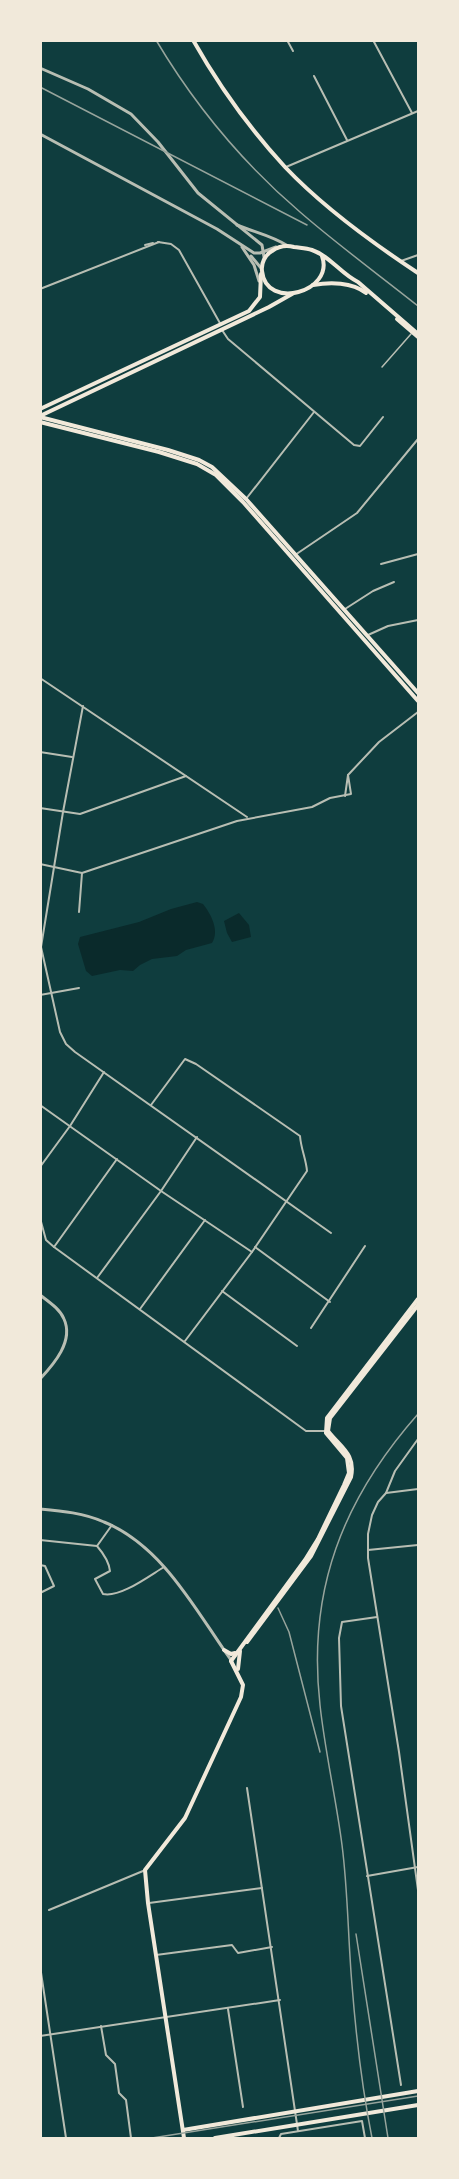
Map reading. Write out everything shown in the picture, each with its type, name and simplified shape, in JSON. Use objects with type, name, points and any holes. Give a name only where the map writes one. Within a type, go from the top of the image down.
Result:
[{"type":"main road","points":[[193,40],[217,82],[237,110],[286,167],[348,221],[418,273]]},
{"type":"main road","points":[[40,416],[222,327],[254,306],[259,299],[264,258],[282,246],[312,250],[322,256],[358,282],[418,336]]},
{"type":"main road","points":[[312,286],[323,271],[322,256]]},
{"type":"main road","points":[[261,268],[263,277],[270,287],[282,293],[292,294]]},
{"type":"main road","points":[[40,409],[312,286],[333,284],[363,290],[418,336]]},
{"type":"main road","points":[[59,405],[55,414],[59,422]]},
{"type":"main road","points":[[40,416],[162,448],[198,460],[223,476],[246,499],[418,701]]},
{"type":"main road","points":[[40,422],[159,452],[204,468],[230,487],[345,609],[418,693]]},
{"type":"main road","points":[[184,2139],[148,1903],[146,1870],[152,1859],[181,1824],[194,1802],[241,1697],[243,1685],[231,1660],[311,1556],[349,1482],[353,1468],[350,1456],[327,1431],[327,1418],[418,1299]]},
{"type":"main road","points":[[327,1431],[330,1418],[418,1305]]},
{"type":"main road","points":[[226,1651],[238,1652]]},
{"type":"main road","points":[[238,1652],[238,1673]]},
{"type":"main road","points":[[183,2130],[418,2091]]},
{"type":"main road","points":[[215,2139],[418,2105]]},
{"type":"street","points":[[288,40],[293,51]]},
{"type":"street","points":[[373,40],[418,116]]},
{"type":"street","points":[[40,68],[88,89],[131,114],[158,142],[198,194],[260,243],[265,252],[264,258]]},
{"type":"street","points":[[314,76],[347,141]]},
{"type":"street","points":[[286,167],[416,112]]},
{"type":"street","points":[[40,134],[217,229],[254,253],[282,246]]},
{"type":"street","points":[[232,223],[277,239],[288,246]]},
{"type":"street","points":[[40,289],[159,242]]},
{"type":"street","points":[[145,245],[159,242],[171,244],[179,250],[228,339],[354,446],[360,446],[384,417]]},
{"type":"street","points":[[239,243],[261,268]]},
{"type":"street","points":[[243,248],[254,265],[261,289]]},
{"type":"street","points":[[401,261],[418,255]]},
{"type":"street","points":[[246,499],[314,412]]},
{"type":"street","points":[[294,555],[357,513],[418,439]]},
{"type":"street","points":[[381,564],[418,554]]},
{"type":"street","points":[[345,609],[373,591],[394,582]]},
{"type":"street","points":[[368,635],[388,626],[418,620]]},
{"type":"street","points":[[40,678],[249,818]]},
{"type":"street","points":[[83,706],[42,921],[41,947],[60,1032],[66,1044],[150,1106],[332,1233]]},
{"type":"street","points":[[345,796],[348,775],[380,742],[418,712]]},
{"type":"street","points":[[40,752],[72,757]]},
{"type":"street","points":[[40,808],[80,814],[184,778],[186,775]]},
{"type":"street","points":[[40,864],[82,873],[249,818],[312,807],[330,798],[351,794],[348,775]]},
{"type":"street","points":[[79,912],[82,873]]},
{"type":"street","points":[[40,994],[79,988]]},
{"type":"street","points":[[150,1106],[185,1059],[271,1114],[300,1136],[301,1150],[306,1164],[307,1172],[252,1252],[185,1341]]},
{"type":"street","points":[[40,1167],[70,1126],[104,1072]]},
{"type":"street","points":[[40,1105],[252,1252]]},
{"type":"street","points":[[97,1278],[161,1191],[197,1137]]},
{"type":"street","points":[[54,1247],[117,1159]]},
{"type":"street","points":[[40,1218],[46,1240],[54,1247],[306,1431],[327,1431]]},
{"type":"street","points":[[140,1309],[206,1220]]},
{"type":"street","points":[[311,1328],[365,1246]]},
{"type":"street","points":[[255,1247],[330,1302]]},
{"type":"street","points":[[222,1291],[297,1346]]},
{"type":"street","points":[[40,1295],[61,1315],[66,1329],[62,1352],[41,1378]]},
{"type":"street","points":[[418,1438],[395,1471],[386,1492],[378,1502],[372,1515],[368,1534],[377,1617],[417,1867],[418,1890]]},
{"type":"street","points":[[386,1492],[418,1489]]},
{"type":"street","points":[[40,1509],[88,1516],[112,1525],[146,1548],[164,1567],[231,1660]]},
{"type":"street","points":[[97,1546],[112,1525]]},
{"type":"street","points":[[40,1540],[97,1546],[110,1567],[110,1571],[95,1579],[103,1594],[110,1595],[140,1582],[164,1567]]},
{"type":"street","points":[[368,1550],[418,1545]]},
{"type":"street","points":[[40,1565],[45,1566],[54,1586],[40,1593]]},
{"type":"street","points":[[377,1617],[342,1622],[339,1638],[341,1706],[401,2085]]},
{"type":"street","points":[[247,1788],[298,2131]]},
{"type":"street","points":[[367,1876],[417,1867]]},
{"type":"street","points":[[49,1910],[146,1870]]},
{"type":"street","points":[[148,1903],[262,1888]]},
{"type":"street","points":[[156,1955],[232,1945],[238,1953],[272,1947]]},
{"type":"street","points":[[40,1966],[66,2139]]},
{"type":"street","points":[[40,2036],[280,2000]]},
{"type":"street","points":[[228,2008],[243,2107]]},
{"type":"street","points":[[101,2026],[106,2055],[115,2064],[119,2093],[126,2100],[131,2138]]},
{"type":"street","points":[[279,2139],[281,2134],[362,2121],[365,2139]]},
{"type":"lane","points":[[382,367],[412,332]]},
{"type":"water","points":[[197,902],[203,904],[214,923],[215,933],[212,943],[186,950],[177,956],[152,959],[133,971],[120,970],[92,976],[86,971],[78,944],[80,937],[139,922],[171,909]]},
{"type":"water","points":[[239,913],[249,925],[251,937],[232,942],[224,921]]},
{"type":"tram line","points":[[152,2138],[418,2096]]},
{"type":"railway","points":[[156,40],[203,110],[259,174],[314,224],[418,306]]},
{"type":"railway","points":[[40,87],[307,225]]},
{"type":"railway","points":[[372,2138],[355,2023],[342,1845],[320,1705],[317,1663],[319,1623],[336,1548],[351,1513],[369,1479],[418,1414]]},
{"type":"railway","points":[[278,1608],[289,1632],[320,1752]]},
{"type":"railway","points":[[356,1934],[388,2138]]}]
